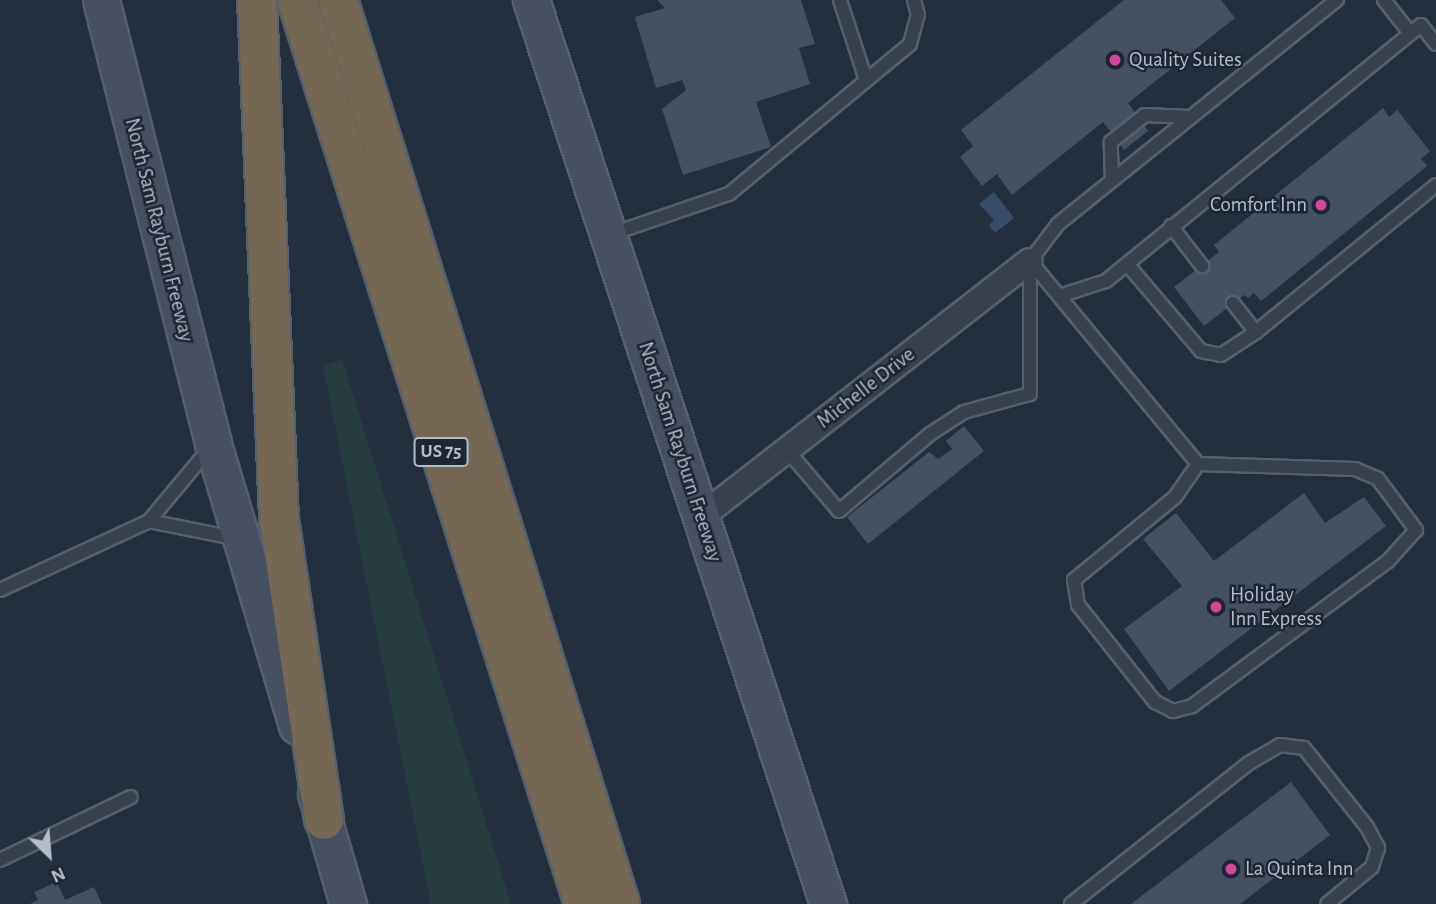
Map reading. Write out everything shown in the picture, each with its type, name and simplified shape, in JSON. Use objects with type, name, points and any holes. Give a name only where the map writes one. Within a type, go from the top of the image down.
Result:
[{"type":"highway","points":[[257,0],[279,519],[324,820]]},
{"type":"highway","name":"US 75","points":[[297,0],[584,904]]},
{"type":"highway","name":"US 75","points":[[338,0],[620,904]]},
{"type":"main road","name":"North Sam Rayburn Freeway","points":[[101,0],[214,444],[348,904]]},
{"type":"main road","name":"North Sam Rayburn Freeway","points":[[531,0],[828,904]]},
{"type":"street","name":"Michelle Drive","points":[[702,516],[1030,261]]},
{"type":"lane","points":[[841,0],[866,80]]},
{"type":"lane","points":[[609,235],[729,194],[910,44],[918,15],[914,0]]},
{"type":"lane","points":[[787,450],[839,511],[930,434],[964,412],[1030,394],[1030,261],[1058,224],[1337,0]]},
{"type":"lane","points":[[1384,0],[1410,33]]},
{"type":"lane","points":[[1059,296],[1105,281],[1421,25],[1436,44]]},
{"type":"lane","points":[[1112,180],[1111,142],[1145,115],[1188,117]]},
{"type":"lane","points":[[1127,264],[1209,355],[1231,351],[1436,185]]},
{"type":"lane","points":[[1171,226],[1202,266]]},
{"type":"lane","points":[[1030,261],[1198,464],[1355,469],[1378,479],[1416,530],[1388,561],[1192,706],[1173,711],[1155,702],[1078,605],[1074,580],[1175,496],[1198,464]]},
{"type":"lane","points":[[1233,303],[1256,332]]},
{"type":"lane","points":[[0,590],[149,521],[214,444]]},
{"type":"lane","points":[[149,521],[243,540]]},
{"type":"lane","points":[[1071,904],[1249,763],[1280,745],[1304,748],[1367,827],[1378,848],[1372,867],[1327,904]]},
{"type":"lane","points":[[0,860],[131,797]]},
{"type":"green space","points":[[342,359],[511,904],[431,904],[323,366]]},
{"type":"water","points":[[994,192],[1014,218],[995,233],[989,225],[994,220],[979,204]]},
{"type":"building","points":[[657,0],[801,0],[815,44],[799,48],[810,84],[756,102],[771,147],[683,175],[662,109],[686,90],[682,80],[656,88],[635,17],[665,8]]},
{"type":"building","name":"Quality Suites","points":[[1124,0],[1221,0],[1235,18],[1128,103],[1148,131],[1124,150],[1103,122],[1012,195],[997,174],[982,186],[960,157],[973,146],[961,130]]},
{"type":"building","name":"Comfort Inn","points":[[1383,108],[1389,117],[1397,110],[1430,151],[1421,159],[1427,166],[1261,301],[1254,293],[1248,298],[1244,295],[1204,326],[1174,287],[1219,252],[1214,245]]},
{"type":"building","points":[[964,426],[984,451],[868,544],[847,517],[929,452],[938,459],[952,449],[946,441]]},
{"type":"building","name":"Holiday Inn Express","points":[[1304,493],[1325,523],[1364,497],[1386,526],[1169,691],[1124,629],[1182,586],[1143,539],[1176,513],[1214,561]]},
{"type":"building","name":"La Quinta Inn","points":[[1291,782],[1330,835],[1240,904],[1131,904]]},
{"type":"building","points":[[57,882],[65,900],[94,887],[102,904],[30,904],[38,900],[34,892]]},
{"type":"place","name":"Quality Suites","points":[[1115,60]]},
{"type":"place","name":"Comfort Inn","points":[[1321,205]]},
{"type":"place","name":"Holiday Inn Express","points":[[1216,607]]},
{"type":"place","name":"La Quinta Inn","points":[[1231,869]]}]
